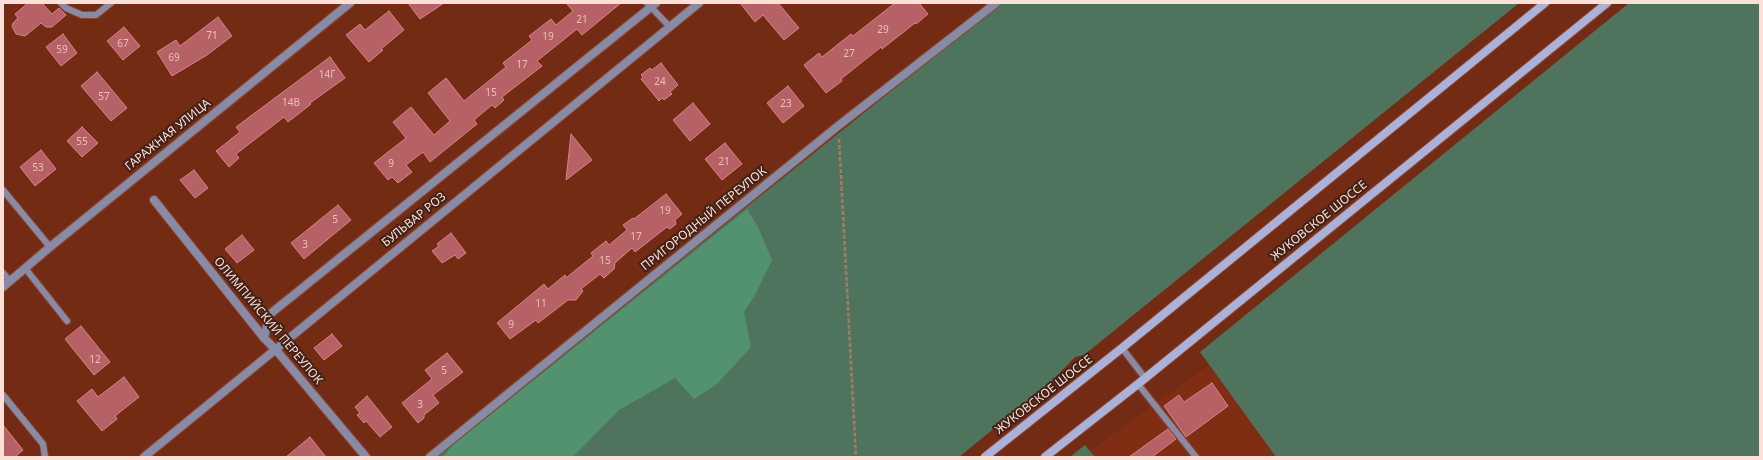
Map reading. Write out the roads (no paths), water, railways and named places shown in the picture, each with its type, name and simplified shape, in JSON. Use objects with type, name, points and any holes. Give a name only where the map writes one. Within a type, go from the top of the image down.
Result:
[{"type":"main road","name":"ЖУКОВСКОЕ ШОССЕ","points":[[985,457],[1122,348],[1545,3]]},
{"type":"main road","name":"ЖУКОВСКОЕ ШОССЕ","points":[[1046,457],[1607,3]]},
{"type":"street","name":"ГАРАЖНАЯ УЛИЦА","points":[[3,287],[350,3]]},
{"type":"street","name":"БУЛЬВАР РОЗ","points":[[144,457],[699,3]]},
{"type":"street","name":"ПРИГОРОДНЫЙ ПЕРЕУЛОК","points":[[430,457],[838,126],[996,3]]},
{"type":"street","points":[[264,338],[270,314],[651,4]]},
{"type":"street","name":"ОЛИМПИЙСКИЙ ПЕРЕУЛОК","points":[[154,200],[264,338],[276,350],[366,457]]},
{"type":"lane","points":[[61,3],[66,8],[82,15],[96,15],[111,3]]},
{"type":"lane","points":[[651,4],[670,27]]},
{"type":"lane","points":[[3,190],[50,247]]},
{"type":"lane","points":[[25,268],[67,321]]},
{"type":"lane","points":[[3,273],[10,281]]},
{"type":"lane","points":[[1122,348],[1145,378]]},
{"type":"lane","points":[[1138,384],[1196,457]]},
{"type":"lane","points":[[3,395],[43,444],[45,457]]}]
